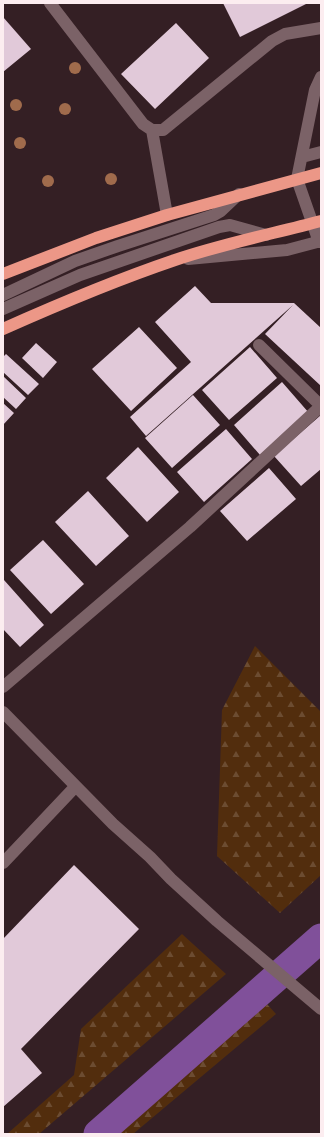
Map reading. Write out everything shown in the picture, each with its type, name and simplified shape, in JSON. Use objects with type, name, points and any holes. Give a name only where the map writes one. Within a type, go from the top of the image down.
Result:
[{"type":"highway","points":[[3,274],[96,238],[167,215],[321,172]]},
{"type":"highway","points":[[3,329],[113,283],[175,260],[317,222]]},
{"type":"street","points":[[50,3],[143,124],[152,130],[163,130],[272,41],[286,34],[321,28]]},
{"type":"street","points":[[175,260],[287,250],[320,241],[317,222],[297,179],[315,90],[321,77]]},
{"type":"street","points":[[152,130],[167,215]]},
{"type":"street","points":[[302,157],[321,152]]},
{"type":"street","points":[[3,295],[75,261],[214,215],[221,211],[239,194]]},
{"type":"street","points":[[3,309],[80,275],[219,227],[230,225],[266,235]]},
{"type":"street","points":[[3,687],[190,527],[321,406],[259,345]]},
{"type":"street","points":[[3,712],[75,787],[150,857],[171,879],[217,921],[320,1009]]},
{"type":"street","points":[[3,863],[75,787]]},
{"type":"green space","points":[[255,646],[321,712],[321,875],[280,913],[217,856],[222,710]]},
{"type":"green space","points":[[182,934],[226,974],[39,1134],[7,1134],[74,1075],[81,1029]]},
{"type":"green space","points":[[266,1003],[276,1014],[133,1134],[111,1134]]},
{"type":"building","points":[[223,3],[306,3],[306,4],[240,37]]},
{"type":"building","points":[[3,17],[31,49],[3,72]]},
{"type":"building","points":[[176,23],[209,58],[155,109],[121,74]]},
{"type":"building","points":[[195,286],[211,303],[294,303],[321,328],[321,386],[265,334],[293,305],[146,436],[130,417],[191,362],[155,322]]},
{"type":"building","points":[[139,327],[177,368],[131,411],[92,369]]},
{"type":"building","points":[[36,343],[57,362],[43,378],[22,358]]},
{"type":"building","points":[[250,347],[277,378],[229,420],[202,390]]},
{"type":"building","points":[[6,354],[39,384],[28,395],[3,372],[3,357]]},
{"type":"building","points":[[3,376],[26,398],[16,409],[3,397]]},
{"type":"building","points":[[282,382],[309,413],[260,455],[234,425]]},
{"type":"building","points":[[193,395],[220,425],[172,468],[145,438]]},
{"type":"building","points":[[3,403],[14,413],[3,425]]},
{"type":"building","points":[[321,415],[321,469],[301,486],[274,456]]},
{"type":"building","points":[[226,429],[252,459],[204,502],[177,472]]},
{"type":"building","points":[[138,447],[179,492],[147,522],[106,478]]},
{"type":"building","points":[[269,468],[296,499],[247,541],[220,511]]},
{"type":"building","points":[[88,491],[129,536],[96,566],[55,522]]},
{"type":"building","points":[[43,540],[84,584],[51,614],[10,570]]},
{"type":"building","points":[[4,580],[44,625],[20,647],[3,629]]},
{"type":"building","points":[[74,865],[139,929],[21,1049],[42,1073],[3,1107],[3,939]]},
{"type":"waterway","points":[[98,1134],[321,938]]}]
